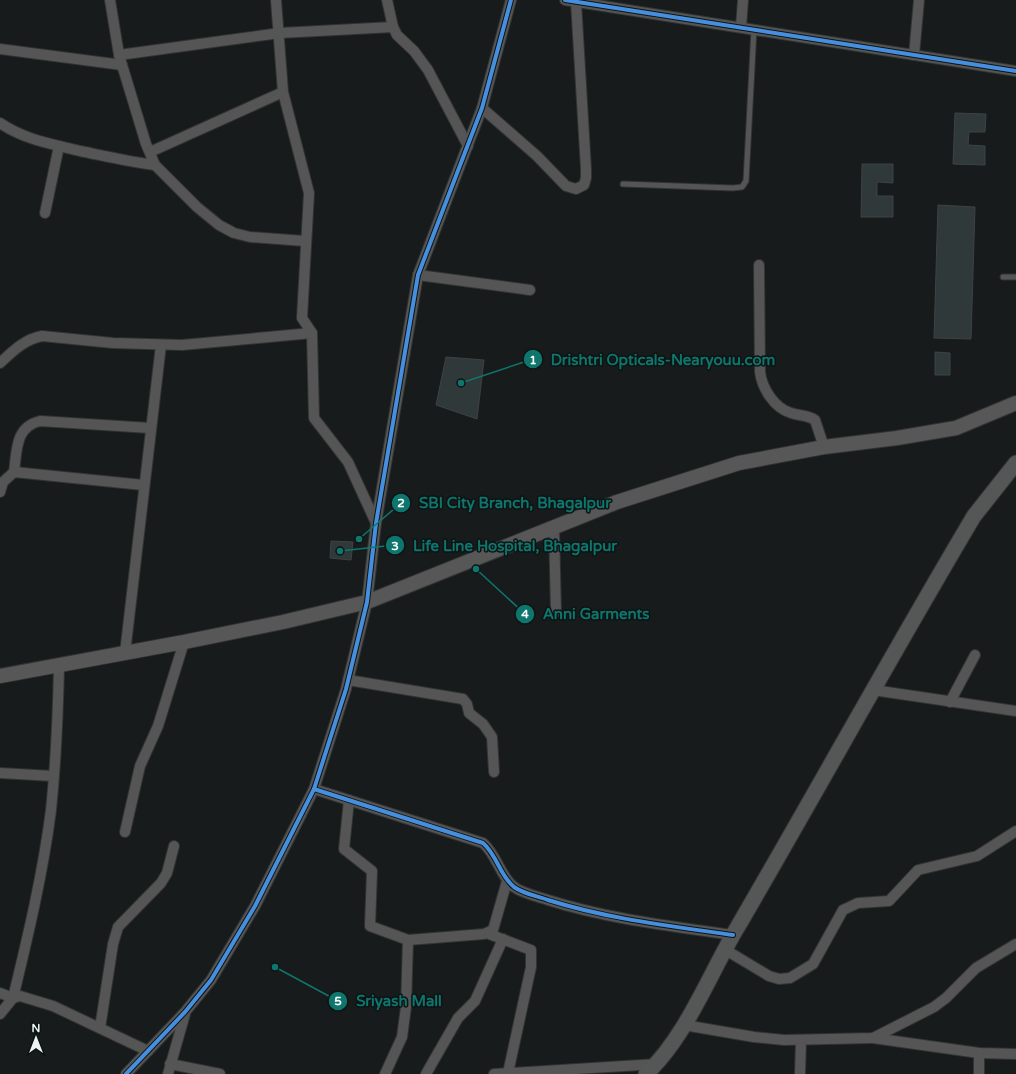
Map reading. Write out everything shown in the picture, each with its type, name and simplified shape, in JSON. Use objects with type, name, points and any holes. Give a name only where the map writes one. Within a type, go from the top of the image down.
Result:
[{"type":"main road","points":[[0,676],[59,667],[184,642],[283,622],[367,602],[617,502],[739,463],[824,447],[897,438],[956,428],[1016,403]]},
{"type":"main road","points":[[652,1069],[684,1025],[724,949],[974,516],[1013,470]]},
{"type":"street","points":[[110,0],[121,60],[150,152],[156,165],[197,207],[219,224],[234,233],[250,237],[305,241]]},
{"type":"street","points":[[276,0],[280,33],[283,92],[309,193],[305,241],[302,318],[312,333],[314,418],[348,462],[376,523]]},
{"type":"street","points":[[387,0],[393,27],[397,35],[414,51],[428,70],[468,146]]},
{"type":"street","points":[[126,1074],[186,1012],[211,980],[235,942],[314,789],[348,680],[367,602],[376,523],[418,275],[482,108],[511,0]]},
{"type":"street","points":[[565,0],[1016,71]]},
{"type":"street","points":[[741,27],[743,0]]},
{"type":"street","points":[[914,54],[919,0]]},
{"type":"street","points":[[482,108],[537,156],[566,186],[576,189],[584,185],[586,169],[576,2]]},
{"type":"street","points":[[0,49],[121,60],[280,33],[393,27]]},
{"type":"street","points":[[150,152],[283,92]]},
{"type":"street","points":[[0,123],[13,132],[35,141],[131,162],[156,165]]},
{"type":"street","points":[[45,213],[59,146]]},
{"type":"street","points":[[759,265],[760,372],[762,383],[766,391],[783,409],[816,420],[824,447]]},
{"type":"street","points":[[418,275],[530,290]]},
{"type":"street","points":[[0,364],[24,343],[34,337],[42,336],[113,343],[161,345],[219,343],[312,333]]},
{"type":"street","points":[[125,653],[150,428],[161,345]]},
{"type":"street","points":[[0,492],[3,482],[14,472],[18,442],[26,426],[32,423],[40,421],[150,428]]},
{"type":"street","points":[[14,472],[144,485]]},
{"type":"street","points":[[554,527],[556,612]]},
{"type":"street","points":[[125,832],[140,766],[158,726],[184,642]]},
{"type":"street","points":[[950,702],[975,655]]},
{"type":"street","points":[[0,1014],[13,998],[33,914],[50,810],[57,730],[59,667]]},
{"type":"street","points":[[348,680],[463,699],[467,704],[469,713],[483,724],[492,737],[494,772]]},
{"type":"street","points":[[873,690],[1016,711]]},
{"type":"street","points":[[0,773],[53,776]]},
{"type":"street","points":[[314,789],[483,843],[489,848],[507,881],[516,888],[528,893],[599,914],[733,935]]},
{"type":"street","points":[[349,800],[344,849],[372,871],[370,926],[408,940],[436,940],[459,935],[489,934],[531,950],[531,967],[508,1073]]},
{"type":"street","points":[[724,949],[769,976],[779,979],[790,978],[813,964],[839,915],[848,907],[858,904],[889,901],[918,870],[977,856],[1016,831]]},
{"type":"street","points":[[100,1028],[118,927],[161,883],[167,873],[174,846]]},
{"type":"street","points":[[489,934],[493,930],[507,881]]},
{"type":"street","points":[[426,1074],[458,1018],[476,1001],[503,939]]},
{"type":"street","points":[[385,1074],[402,1037],[406,1007],[408,940]]},
{"type":"street","points":[[873,1038],[934,1007],[946,998],[976,968],[1016,944]]},
{"type":"street","points":[[0,993],[13,998],[20,996],[52,1006],[148,1051]]},
{"type":"street","points":[[186,1012],[169,1069],[220,1074]]},
{"type":"street","points":[[684,1025],[754,1037],[801,1040],[873,1038],[979,1053],[1016,1054]]},
{"type":"street","points":[[800,1074],[801,1040]]},
{"type":"street","points":[[979,1053],[979,1074]]},
{"type":"street","points":[[494,1074],[652,1069]]},
{"type":"lane","points":[[623,184],[733,188],[742,187],[746,181],[754,29]]},
{"type":"lane","points":[[1003,277],[1016,278]]},
{"type":"building","points":[[955,113],[986,114],[985,132],[969,132],[968,145],[985,146],[985,165],[953,164]]},
{"type":"building","points":[[862,164],[893,164],[893,183],[877,182],[877,196],[893,196],[893,217],[861,217]]},
{"type":"building","points":[[938,205],[975,207],[971,339],[934,338]]},
{"type":"building","points":[[935,352],[950,353],[950,375],[935,375]]},
{"type":"building","points":[[446,357],[484,360],[477,419],[436,405]]},
{"type":"building","points":[[331,541],[353,542],[351,560],[330,558]]},
{"type":"cycle path","points":[[126,1074],[185,1012],[211,980],[255,906],[314,789],[346,689],[367,602],[376,523],[418,275],[482,108],[511,0]]},
{"type":"cycle path","points":[[565,0],[1016,71]]},
{"type":"cycle path","points":[[314,789],[483,843],[492,853],[509,882],[514,887],[526,893],[571,907],[617,917],[733,935]]},
{"type":"place","name":"Drishtri Opticals-Nearyouu.com","points":[[461,383]]},
{"type":"place","name":"SBI City Branch, Bhagalpur","points":[[359,539]]},
{"type":"place","name":"Life Line Hospital, Bhagalpur","points":[[340,551]]},
{"type":"place","name":"Anni Garments","points":[[476,569]]},
{"type":"place","name":"Sriyash Mall","points":[[275,967]]}]
